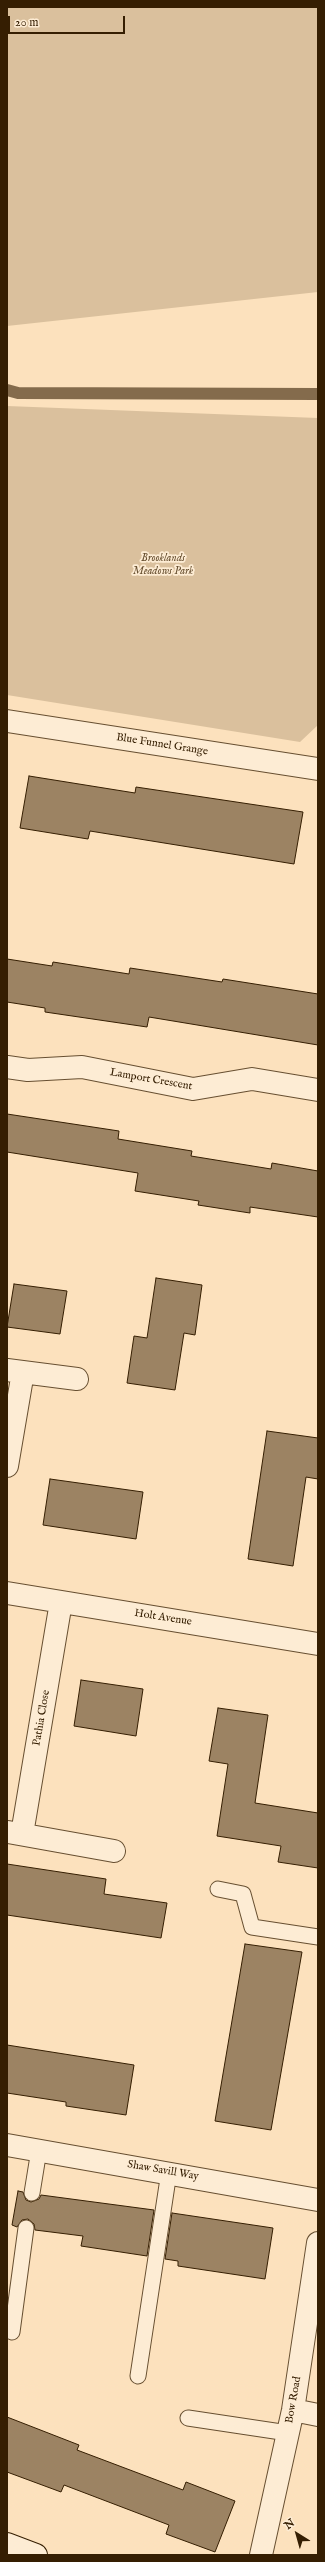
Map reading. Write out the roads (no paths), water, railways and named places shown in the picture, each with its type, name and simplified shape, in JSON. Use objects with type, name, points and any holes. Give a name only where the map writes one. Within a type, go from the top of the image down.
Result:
[{"type":"street","name":"Blue Funnel Grange","points":[[7,721],[318,769]]},
{"type":"street","name":"Lamport Crescent","points":[[7,1067],[28,1070],[82,1067],[193,1089],[252,1079],[318,1090]]},
{"type":"street","points":[[7,1466],[15,1371],[77,1379]]},
{"type":"street","name":"Holt Avenue","points":[[7,1593],[318,1644]]},
{"type":"street","name":"Pathia Close","points":[[14,1833],[61,1602]]},
{"type":"street","points":[[14,1833],[114,1851]]},
{"type":"street","name":"Shaw Savill Way","points":[[7,2144],[318,2200]]},
{"type":"street","name":"Bow Road","points":[[261,2555],[293,2410],[318,2243]]},
{"type":"street","points":[[293,2410],[318,2415]]},
{"type":"street","points":[[7,2544],[36,2555]]},
{"type":"lane","points":[[218,1889],[243,1894],[252,1927],[318,1937]]},
{"type":"lane","points":[[32,2193],[39,2150]]},
{"type":"lane","points":[[138,2376],[169,2172]]},
{"type":"lane","points":[[12,2332],[26,2228]]},
{"type":"lane","points":[[188,2418],[288,2433]]},
{"type":"waterway","points":[[7,390],[18,393],[318,394]]},
{"type":"park label","name":"Brooklands Meadows Park","points":[[163,565]]}]
